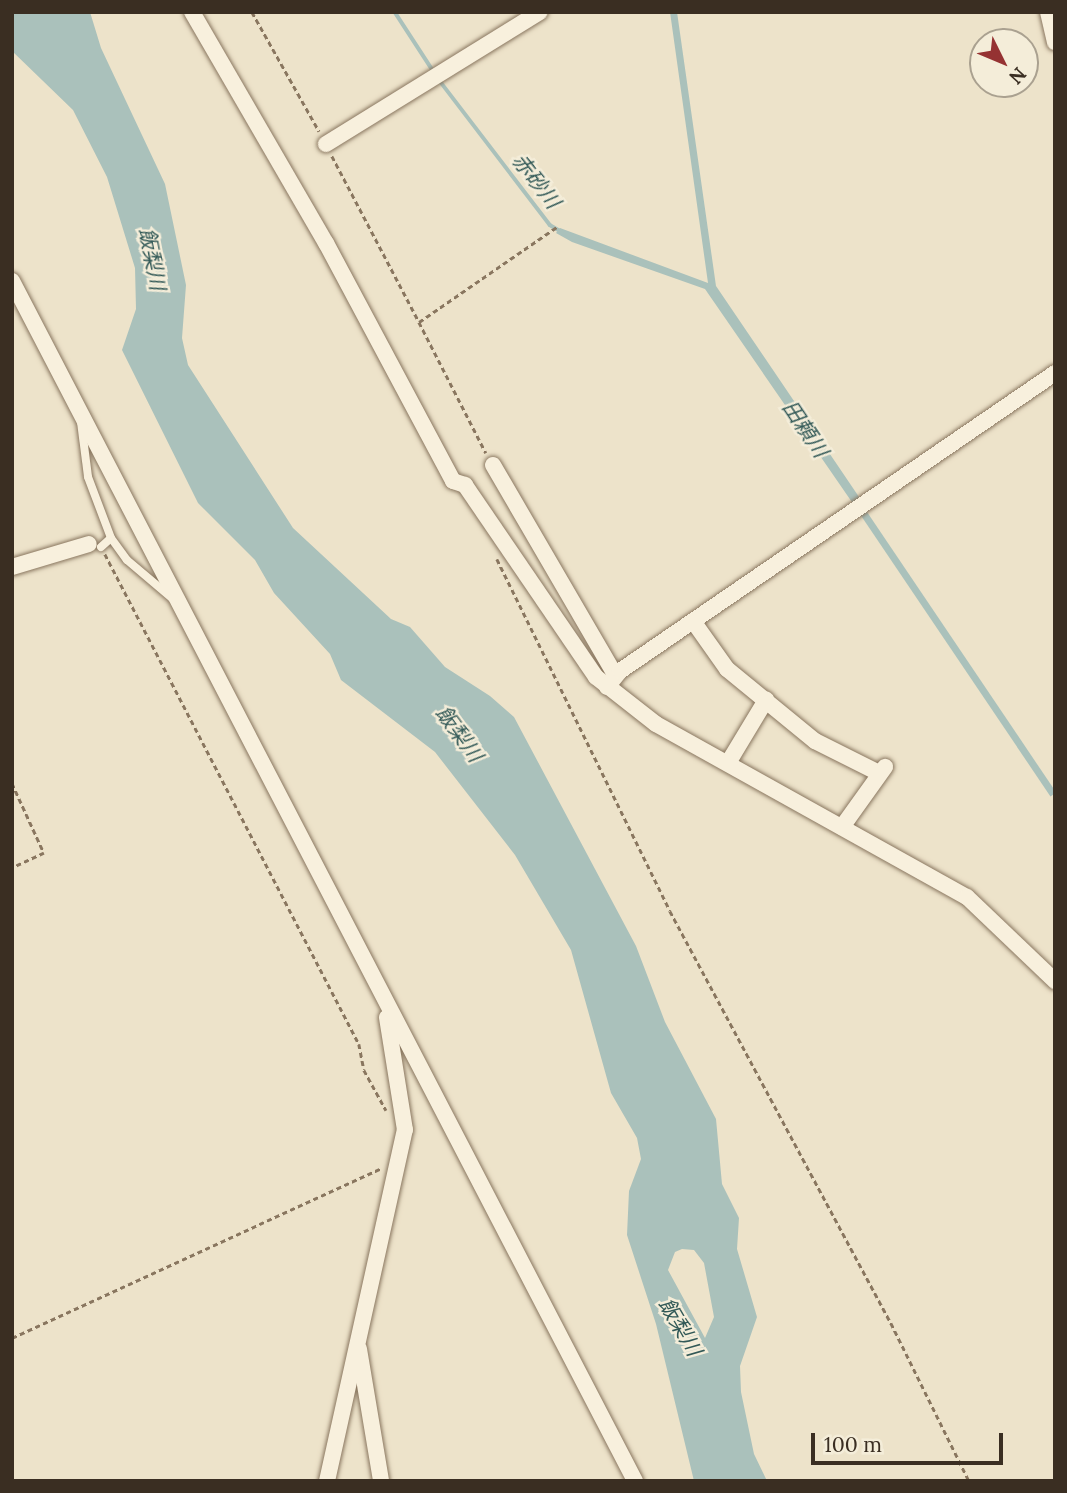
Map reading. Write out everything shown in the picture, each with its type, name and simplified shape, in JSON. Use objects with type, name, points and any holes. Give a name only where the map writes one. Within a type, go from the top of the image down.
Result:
[{"type":"street","points":[[192,12],[326,243],[453,481],[465,485],[578,654],[656,724],[967,897],[1055,981]]},
{"type":"street","points":[[326,144],[540,12]]},
{"type":"street","points":[[1048,12],[1055,42]]},
{"type":"street","points":[[12,281],[635,1481]]},
{"type":"street","points":[[611,681],[693,621],[1055,373]]},
{"type":"street","points":[[493,465],[611,681]]},
{"type":"street","points":[[12,567],[102,543]]},
{"type":"street","points":[[693,621],[727,669],[766,701],[822,745],[882,770],[842,827]]},
{"type":"street","points":[[729,763],[766,701]]},
{"type":"street","points":[[327,1481],[405,1130],[399,1075],[382,995]]},
{"type":"street","points":[[358,1347],[381,1481]]},
{"type":"lane","points":[[80,412],[88,477],[102,543],[177,602]]},
{"type":"path","points":[[251,12],[326,144],[493,465]]},
{"type":"path","points":[[419,322],[558,226]]},
{"type":"path","points":[[102,543],[359,1044],[365,1070],[390,1117]]},
{"type":"path","points":[[496,558],[670,911],[891,1323],[970,1481]]},
{"type":"path","points":[[12,783],[44,853],[12,868]]},
{"type":"path","points":[[12,1338],[398,1163]]},
{"type":"water","name":"飯梨川","points":[[12,12],[90,12],[101,48],[165,184],[186,285],[182,338],[188,365],[293,528],[391,619],[410,627],[445,667],[490,696],[514,717],[636,946],[665,1022],[716,1119],[722,1184],[739,1218],[737,1249],[757,1317],[740,1366],[741,1392],[754,1454],[767,1481],[694,1481],[656,1324],[627,1235],[629,1191],[641,1159],[637,1138],[611,1093],[571,950],[515,855],[435,752],[341,680],[330,654],[274,593],[255,560],[198,503],[122,350],[136,309],[135,268],[107,177],[73,110],[12,51]],"holes":[[[682,1249],[694,1250],[704,1263],[714,1317],[705,1338],[668,1270],[675,1252]]]},
{"type":"water","name":"田頼川","points":[[670,12],[677,12],[716,286],[863,503],[856,508],[705,289],[572,242],[556,233],[560,228],[708,283]]},
{"type":"water","points":[[865,509],[1055,791],[1050,796],[859,513]]},
{"type":"waterway","name":"赤砂川","points":[[395,12],[434,72]]},
{"type":"waterway","name":"赤砂川","points":[[440,81],[550,225],[562,232]]}]
